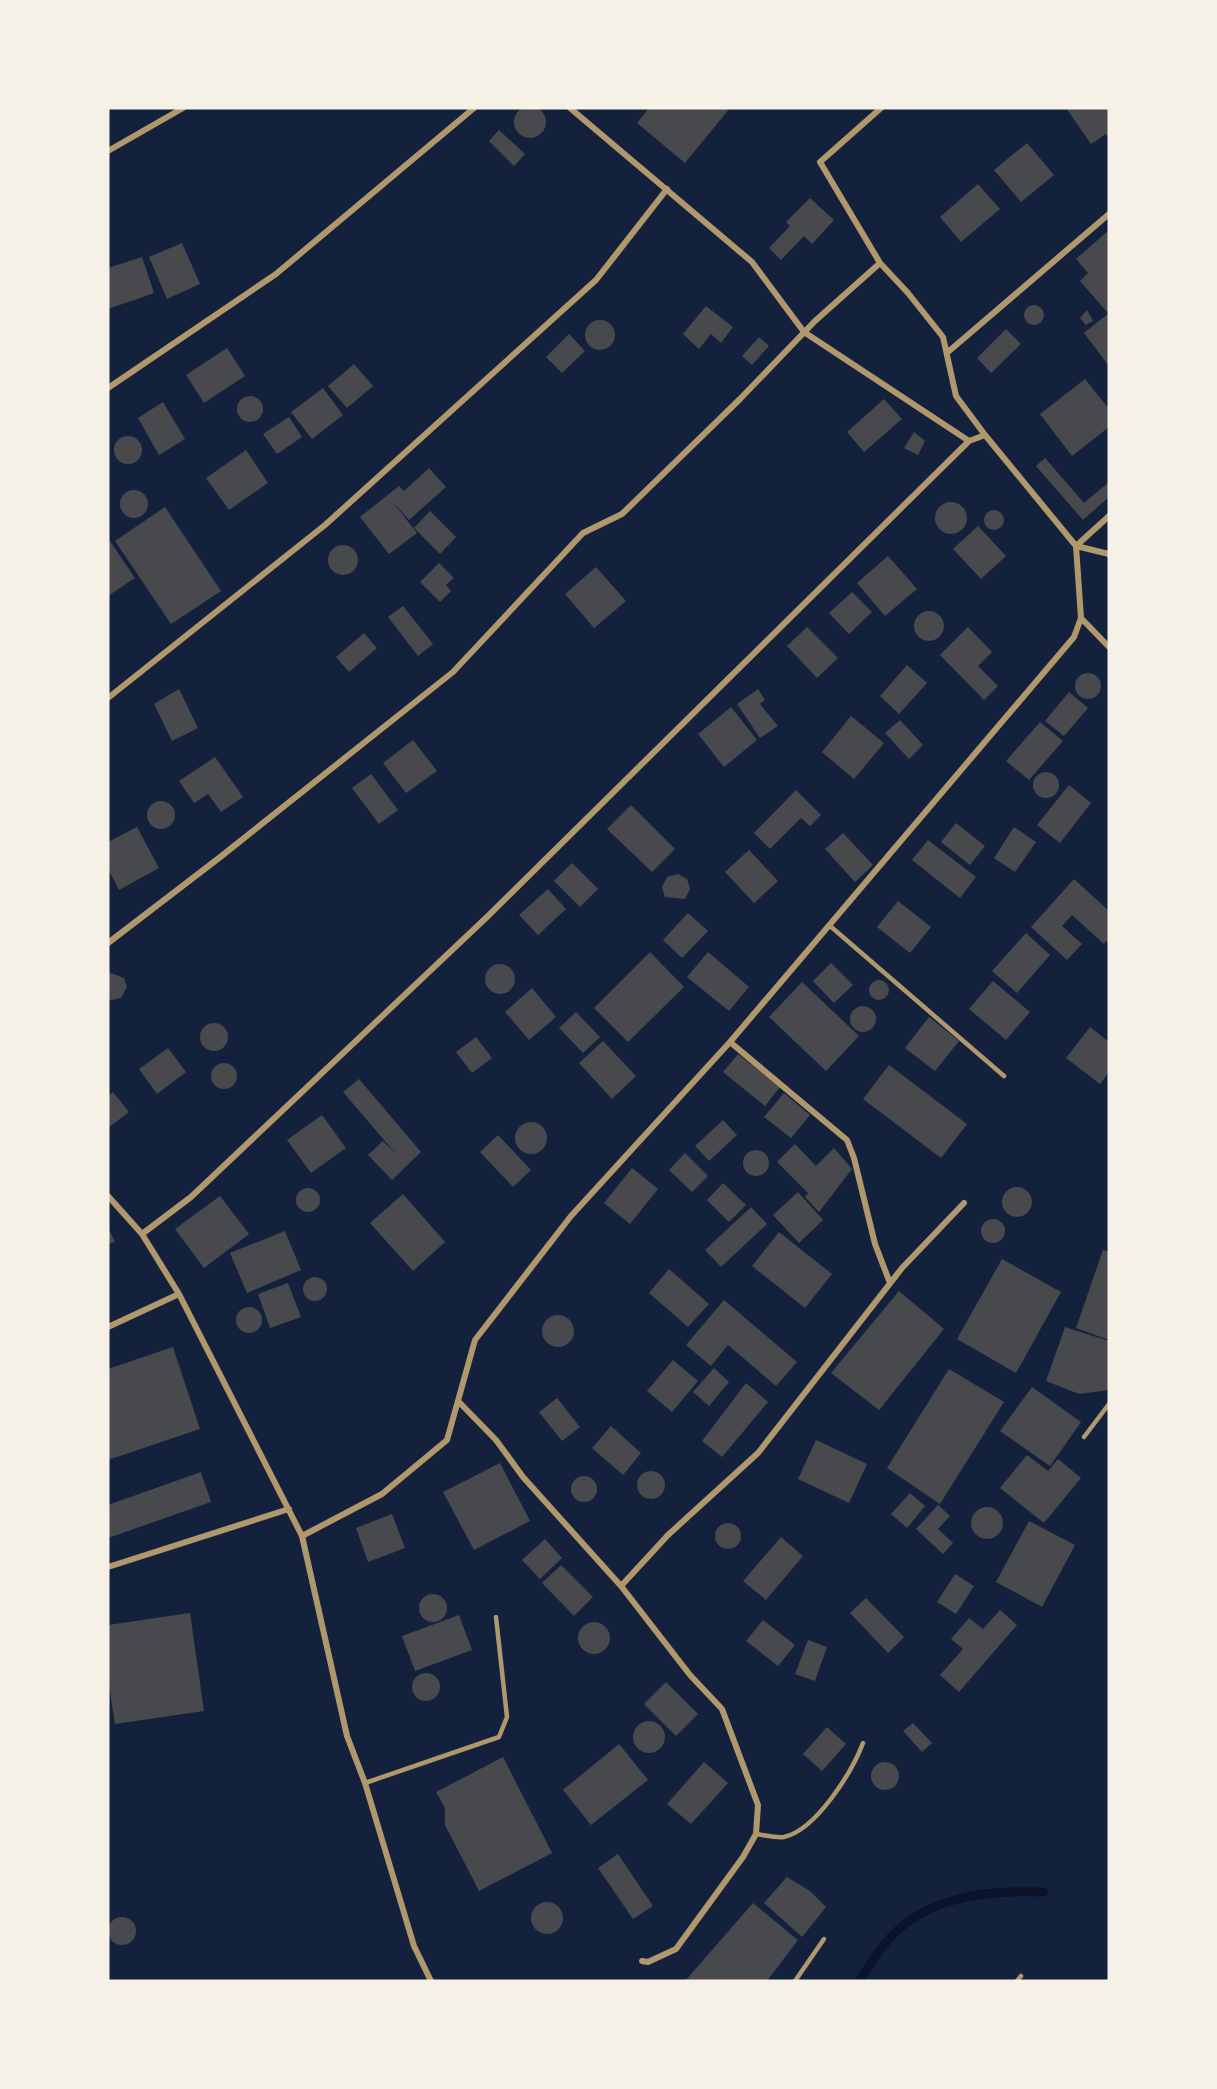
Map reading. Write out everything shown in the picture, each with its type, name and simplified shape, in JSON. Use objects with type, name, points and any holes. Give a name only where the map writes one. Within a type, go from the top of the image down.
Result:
[{"type":"street","points":[[108,151],[183,108]]},
{"type":"street","points":[[108,388],[276,274],[474,108]]},
{"type":"street","points":[[570,108],[752,262],[804,332],[969,441]]},
{"type":"street","points":[[302,1536],[382,1494],[447,1440],[475,1340],[571,1216],[730,1042],[1074,638],[1081,618],[1076,546],[956,396],[943,337],[908,293],[880,263],[819,162],[881,108]]},
{"type":"street","points":[[108,698],[325,525],[579,296],[596,280],[667,189]]},
{"type":"street","points":[[948,352],[1109,214]]},
{"type":"street","points":[[108,943],[453,672],[583,533],[622,514],[740,399],[804,332],[880,263]]},
{"type":"street","points":[[142,1234],[191,1197],[488,916],[969,441],[985,435]]},
{"type":"street","points":[[1076,546],[1109,516]]},
{"type":"street","points":[[1076,546],[1109,554]]},
{"type":"street","points":[[1081,618],[1109,647]]},
{"type":"street","points":[[730,1042],[847,1140],[854,1158],[875,1244],[890,1283]]},
{"type":"street","points":[[108,1196],[142,1234],[180,1294],[302,1536],[347,1736],[365,1783],[414,1946],[431,1981]]},
{"type":"street","points":[[621,1587],[668,1536],[758,1453],[890,1283],[964,1203]]},
{"type":"street","points":[[108,1327],[180,1294]]},
{"type":"street","points":[[458,1401],[496,1440],[523,1477],[621,1587],[690,1675],[722,1709],[758,1805],[756,1834],[743,1857],[676,1949],[648,1962],[642,1961]]},
{"type":"street","points":[[108,1567],[289,1509]]},
{"type":"lane","points":[[829,925],[1004,1076]]},
{"type":"lane","points":[[1084,1437],[1109,1404]]},
{"type":"lane","points":[[365,1783],[500,1737],[507,1717],[496,1617]]},
{"type":"lane","points":[[756,1834],[782,1837],[802,1830],[832,1798],[856,1763],[863,1743]]},
{"type":"lane","points":[[795,1981],[824,1939]]},
{"type":"building","points":[[530,106],[541,111],[546,122],[541,133],[530,138],[519,133],[514,122],[519,111]]},
{"type":"building","points":[[649,108],[730,108],[685,163],[637,123]]},
{"type":"building","points":[[1066,108],[1109,108],[1109,139],[1106,134],[1091,144]]},
{"type":"building","points":[[499,130],[525,154],[514,166],[489,141]]},
{"type":"building","points":[[1027,143],[1054,175],[1021,202],[994,170]]},
{"type":"building","points":[[978,184],[1000,209],[961,242],[940,217]]},
{"type":"building","points":[[810,198],[834,220],[812,244],[804,236],[781,260],[769,248],[790,226],[786,222]]},
{"type":"building","points":[[1109,230],[1109,310],[1107,312],[1080,281],[1088,273],[1076,259]]},
{"type":"building","points":[[182,243],[200,284],[167,299],[149,257]]},
{"type":"building","points":[[142,257],[154,293],[108,309],[108,268]]},
{"type":"building","points":[[1034,305],[1041,308],[1044,315],[1041,322],[1034,325],[1027,322],[1024,315],[1027,308]]},
{"type":"building","points":[[706,306],[733,327],[721,343],[711,334],[699,349],[683,334]]},
{"type":"building","points":[[1087,310],[1093,321],[1086,325],[1080,318]]},
{"type":"building","points":[[1109,313],[1109,366],[1084,333]]},
{"type":"building","points":[[600,320],[610,325],[615,335],[610,345],[600,350],[590,345],[585,335],[590,325]]},
{"type":"building","points":[[1006,329],[1021,344],[991,373],[977,358]]},
{"type":"building","points":[[569,334],[585,351],[562,373],[546,357]]},
{"type":"building","points":[[759,337],[769,346],[752,365],[742,356]]},
{"type":"building","points":[[227,348],[245,376],[204,403],[186,375]]},
{"type":"building","points":[[354,364],[373,386],[347,408],[328,386]]},
{"type":"building","points":[[1085,379],[1109,409],[1109,427],[1072,456],[1040,414]]},
{"type":"building","points":[[323,388],[343,415],[312,439],[291,412]]},
{"type":"building","points":[[250,396],[259,400],[263,409],[259,418],[250,422],[241,418],[237,409],[241,400]]},
{"type":"building","points":[[884,399],[902,419],[864,452],[847,432]]},
{"type":"building","points":[[163,402],[185,439],[159,455],[138,418]]},
{"type":"building","points":[[289,417],[302,437],[277,454],[263,434]]},
{"type":"building","points":[[914,432],[925,441],[918,455],[904,448]]},
{"type":"building","points":[[128,436],[138,440],[142,450],[138,460],[128,464],[118,460],[114,450],[118,440]]},
{"type":"building","points":[[246,450],[268,483],[229,510],[206,478]]},
{"type":"building","points":[[1045,458],[1084,503],[1109,482],[1109,497],[1083,520],[1036,466]]},
{"type":"building","points":[[429,468],[446,487],[409,520],[392,501],[417,533],[389,554],[360,517],[399,486],[404,491]]},
{"type":"building","points":[[134,490],[144,494],[148,504],[144,514],[134,518],[124,514],[120,504],[124,494]]},
{"type":"building","points":[[951,502],[962,507],[967,518],[962,529],[951,534],[940,529],[935,518],[940,507]]},
{"type":"building","points":[[165,507],[221,591],[171,624],[115,541]]},
{"type":"building","points":[[994,510],[1001,513],[1004,520],[1001,527],[994,530],[987,527],[984,520],[987,513]]},
{"type":"building","points":[[430,511],[456,537],[440,554],[414,528]]},
{"type":"building","points":[[978,526],[1006,556],[981,579],[953,549]]},
{"type":"building","points":[[110,541],[135,578],[108,596],[108,542]]},
{"type":"building","points":[[343,545],[349,546],[357,554],[357,566],[349,574],[343,575],[337,574],[329,566],[328,560],[329,554],[337,546]]},
{"type":"building","points":[[888,556],[917,589],[885,616],[857,583]]},
{"type":"building","points":[[439,563],[454,578],[446,585],[451,591],[440,602],[420,582]]},
{"type":"building","points":[[596,567],[626,601],[594,628],[565,594]]},
{"type":"building","points":[[852,592],[872,612],[849,634],[829,613]]},
{"type":"building","points":[[403,606],[433,644],[418,656],[388,617]]},
{"type":"building","points":[[929,611],[935,612],[943,620],[943,632],[935,640],[929,641],[923,640],[915,632],[914,626],[915,620],[923,612]]},
{"type":"building","points":[[807,627],[838,658],[817,678],[787,646]]},
{"type":"building","points":[[968,627],[992,652],[978,666],[998,686],[984,700],[940,655]]},
{"type":"building","points":[[364,633],[377,648],[349,672],[336,657]]},
{"type":"building","points":[[907,665],[927,683],[899,714],[880,696]]},
{"type":"building","points":[[1088,673],[1097,677],[1101,686],[1097,695],[1088,699],[1079,695],[1075,686],[1079,677]]},
{"type":"building","points":[[179,689],[198,728],[172,741],[154,704]]},
{"type":"building","points":[[758,689],[765,700],[760,704],[778,726],[760,738],[737,704]]},
{"type":"building","points":[[1069,692],[1088,708],[1064,736],[1045,721]]},
{"type":"building","points":[[731,707],[757,740],[724,767],[698,734]]},
{"type":"building","points":[[851,716],[884,743],[854,779],[822,752]]},
{"type":"building","points":[[900,720],[923,745],[909,759],[885,733]]},
{"type":"building","points":[[1040,722],[1063,741],[1029,780],[1006,761]]},
{"type":"building","points":[[413,740],[437,771],[406,793],[383,763]]},
{"type":"building","points":[[215,757],[243,797],[221,812],[208,794],[194,803],[179,781]]},
{"type":"building","points":[[1046,772],[1055,776],[1059,785],[1055,794],[1046,798],[1037,794],[1033,785],[1037,776]]},
{"type":"building","points":[[371,774],[398,810],[379,824],[352,788]]},
{"type":"building","points":[[1069,785],[1091,803],[1060,843],[1037,825]]},
{"type":"building","points":[[796,790],[821,815],[810,826],[801,818],[770,849],[754,833]]},
{"type":"building","points":[[161,801],[171,805],[175,815],[171,825],[161,829],[151,825],[147,815],[151,805]]},
{"type":"building","points":[[631,805],[675,849],[652,872],[607,829]]},
{"type":"building","points":[[956,823],[985,846],[970,865],[941,842]]},
{"type":"building","points":[[137,827],[159,868],[119,890],[108,869],[108,842]]},
{"type":"building","points":[[1014,827],[1036,842],[1015,872],[994,858]]},
{"type":"building","points":[[843,833],[873,865],[855,882],[825,849]]},
{"type":"building","points":[[928,840],[976,877],[960,898],[912,860]]},
{"type":"building","points":[[749,850],[778,881],[754,903],[725,872]]},
{"type":"building","points":[[572,863],[598,889],[580,907],[554,881]]},
{"type":"building","points":[[678,874],[687,879],[690,889],[685,899],[665,897],[662,887],[667,877]]},
{"type":"building","points":[[1074,879],[1109,911],[1109,943],[1106,941],[1104,944],[1072,915],[1062,926],[1082,944],[1067,960],[1031,927]]},
{"type":"building","points":[[548,889],[566,909],[538,935],[519,915]]},
{"type":"building","points":[[898,901],[931,927],[910,953],[877,927]]},
{"type":"building","points":[[688,913],[708,931],[682,958],[663,940]]},
{"type":"building","points":[[1026,933],[1050,955],[1017,993],[992,971]]},
{"type":"building","points":[[650,952],[684,987],[628,1042],[594,1008]]},
{"type":"building","points":[[708,952],[749,987],[729,1011],[687,977]]},
{"type":"building","points":[[831,963],[853,985],[834,1003],[813,981]]},
{"type":"building","points":[[500,964],[506,965],[514,973],[514,985],[506,993],[500,994],[494,993],[486,985],[485,979],[486,973],[494,965]]},
{"type":"building","points":[[108,974],[124,978],[127,987],[121,998],[112,1000],[108,999]]},
{"type":"building","points":[[875,980],[883,980],[889,986],[889,994],[883,1000],[875,1000],[869,994],[869,986]]},
{"type":"building","points":[[993,981],[1030,1012],[1006,1040],[969,1009]]},
{"type":"building","points":[[802,982],[859,1036],[826,1071],[769,1017]]},
{"type":"building","points":[[532,988],[556,1017],[529,1040],[505,1012]]},
{"type":"building","points":[[863,1006],[872,1010],[876,1019],[872,1028],[863,1032],[854,1028],[850,1019],[854,1010]]},
{"type":"building","points":[[576,1012],[600,1037],[583,1053],[559,1028]]},
{"type":"building","points":[[929,1017],[959,1041],[935,1071],[905,1048]]},
{"type":"building","points":[[214,1023],[224,1027],[228,1037],[224,1047],[214,1051],[204,1047],[200,1037],[204,1027]]},
{"type":"building","points":[[1090,1027],[1109,1042],[1109,1072],[1100,1084],[1066,1058]]},
{"type":"building","points":[[476,1037],[492,1058],[472,1073],[456,1052]]},
{"type":"building","points":[[603,1041],[636,1076],[612,1099],[579,1063]]},
{"type":"building","points":[[168,1048],[186,1072],[157,1094],[139,1069]]},
{"type":"building","points":[[738,1054],[780,1087],[765,1106],[723,1072]]},
{"type":"building","points":[[224,1063],[233,1067],[237,1076],[233,1085],[224,1089],[215,1085],[211,1076],[215,1067]]},
{"type":"building","points":[[889,1065],[967,1124],[941,1158],[863,1099]]},
{"type":"building","points":[[359,1079],[421,1152],[392,1180],[368,1155],[383,1141],[396,1154],[343,1092]]},
{"type":"building","points":[[113,1092],[129,1112],[108,1128],[108,1096]]},
{"type":"building","points":[[784,1093],[810,1115],[791,1138],[764,1117]]},
{"type":"building","points":[[322,1115],[346,1148],[311,1173],[287,1140]]},
{"type":"building","points":[[723,1120],[737,1135],[709,1161],[695,1146]]},
{"type":"building","points":[[531,1122],[542,1127],[547,1138],[542,1149],[531,1154],[520,1149],[515,1138],[520,1127]]},
{"type":"building","points":[[498,1135],[531,1170],[513,1187],[480,1152]]},
{"type":"building","points":[[795,1144],[816,1166],[834,1148],[852,1169],[819,1212],[805,1197],[808,1193],[777,1162]]},
{"type":"building","points":[[756,1150],[765,1154],[769,1163],[765,1172],[756,1176],[747,1172],[743,1163],[747,1154]]},
{"type":"building","points":[[685,1153],[708,1176],[692,1192],[669,1170]]},
{"type":"building","points":[[632,1168],[658,1189],[630,1224],[604,1203]]},
{"type":"building","points":[[723,1183],[746,1205],[729,1222],[707,1200]]},
{"type":"building","points":[[1017,1187],[1028,1191],[1032,1202],[1028,1213],[1017,1217],[1006,1213],[1002,1202],[1006,1191]]},
{"type":"building","points":[[308,1188],[316,1192],[320,1200],[316,1208],[308,1212],[300,1208],[296,1200],[300,1192]]},
{"type":"building","points":[[798,1192],[823,1220],[799,1243],[773,1215]]},
{"type":"building","points":[[403,1194],[445,1242],[413,1271],[370,1223]]},
{"type":"building","points":[[220,1196],[249,1234],[204,1268],[175,1229]]},
{"type":"building","points":[[751,1207],[767,1224],[721,1267],[705,1250]]},
{"type":"building","points":[[993,1219],[1002,1222],[1005,1231],[1002,1240],[993,1243],[984,1240],[981,1231],[984,1222]]},
{"type":"building","points":[[108,1227],[115,1242],[108,1244]]},
{"type":"building","points":[[285,1231],[301,1270],[247,1293],[230,1253]]},
{"type":"building","points":[[779,1232],[832,1274],[805,1308],[752,1266]]},
{"type":"building","points":[[1103,1250],[1109,1252],[1109,1340],[1076,1328]]},
{"type":"building","points":[[1002,1259],[1061,1292],[1016,1373],[957,1339]]},
{"type":"building","points":[[669,1269],[709,1304],[688,1327],[649,1293]]},
{"type":"building","points":[[315,1277],[320,1278],[326,1284],[326,1294],[320,1300],[315,1301],[310,1300],[304,1294],[303,1289],[304,1284],[310,1278]]},
{"type":"building","points":[[288,1283],[301,1317],[270,1328],[258,1294]]},
{"type":"building","points":[[899,1291],[944,1329],[879,1410],[831,1373]]},
{"type":"building","points":[[724,1300],[797,1362],[776,1386],[728,1345],[711,1366],[686,1345]]},
{"type":"building","points":[[249,1307],[258,1311],[262,1320],[258,1329],[249,1333],[240,1329],[236,1320],[240,1311]]},
{"type":"building","points":[[558,1315],[569,1320],[574,1331],[569,1342],[558,1347],[547,1342],[542,1331],[547,1320]]},
{"type":"building","points":[[1065,1327],[1109,1341],[1109,1390],[1079,1394],[1046,1381]]},
{"type":"building","points":[[173,1347],[200,1429],[108,1460],[108,1369]]},
{"type":"building","points":[[673,1360],[698,1381],[672,1412],[647,1391]]},
{"type":"building","points":[[714,1368],[729,1382],[709,1406],[693,1392]]},
{"type":"building","points":[[949,1369],[1004,1402],[940,1504],[887,1468]]},
{"type":"building","points":[[746,1383],[768,1402],[722,1457],[702,1441]]},
{"type":"building","points":[[1032,1387],[1081,1422],[1050,1466],[1000,1431]]},
{"type":"building","points":[[557,1398],[580,1427],[562,1441],[539,1412]]},
{"type":"building","points":[[611,1426],[641,1453],[623,1475],[592,1448]]},
{"type":"building","points":[[816,1440],[867,1464],[849,1503],[798,1479]]},
{"type":"building","points":[[1027,1455],[1048,1471],[1058,1459],[1081,1478],[1044,1523],[1000,1488]]},
{"type":"building","points":[[500,1463],[530,1521],[474,1550],[443,1492]]},
{"type":"building","points":[[651,1471],[661,1475],[665,1485],[661,1495],[651,1499],[641,1495],[637,1485],[641,1475]]},
{"type":"building","points":[[201,1472],[211,1502],[108,1538],[108,1505]]},
{"type":"building","points":[[584,1476],[593,1480],[597,1489],[593,1498],[584,1502],[575,1498],[571,1489],[575,1480]]},
{"type":"building","points":[[910,1493],[925,1506],[907,1528],[891,1514]]},
{"type":"building","points":[[938,1505],[950,1516],[938,1529],[953,1543],[943,1554],[916,1529]]},
{"type":"building","points":[[987,1507],[998,1512],[1003,1523],[998,1534],[987,1539],[976,1534],[971,1523],[976,1512]]},
{"type":"building","points":[[392,1514],[405,1548],[368,1562],[356,1528]]},
{"type":"building","points":[[1029,1521],[1075,1545],[1042,1607],[996,1582]]},
{"type":"building","points":[[728,1523],[737,1527],[741,1536],[737,1545],[728,1549],[719,1545],[715,1536],[719,1527]]},
{"type":"building","points":[[781,1537],[803,1556],[766,1600],[743,1581]]},
{"type":"building","points":[[545,1539],[562,1558],[540,1579],[522,1560]]},
{"type":"building","points":[[561,1565],[593,1597],[574,1616],[542,1583]]},
{"type":"building","points":[[955,1574],[974,1586],[956,1614],[937,1602]]},
{"type":"building","points":[[433,1594],[443,1598],[447,1608],[443,1618],[433,1622],[423,1618],[419,1608],[423,1598]]},
{"type":"building","points":[[866,1598],[904,1637],[888,1653],[850,1613]]},
{"type":"building","points":[[1000,1610],[1017,1625],[959,1692],[940,1675],[963,1649],[951,1639],[969,1618],[983,1629]]},
{"type":"building","points":[[190,1613],[204,1711],[115,1724],[108,1680],[108,1625]]},
{"type":"building","points":[[459,1615],[472,1650],[415,1671],[402,1636]]},
{"type":"building","points":[[763,1620],[795,1645],[778,1666],[746,1641]]},
{"type":"building","points":[[594,1622],[605,1627],[610,1638],[605,1649],[594,1654],[583,1649],[578,1638],[583,1627]]},
{"type":"building","points":[[808,1640],[827,1647],[815,1681],[795,1674]]},
{"type":"building","points":[[426,1673],[436,1677],[440,1687],[436,1697],[426,1701],[416,1697],[412,1687],[416,1677]]},
{"type":"building","points":[[666,1682],[698,1714],[676,1736],[644,1704]]},
{"type":"building","points":[[649,1721],[660,1726],[665,1737],[660,1748],[649,1753],[638,1748],[633,1737],[638,1726]]},
{"type":"building","points":[[913,1723],[932,1743],[922,1752],[903,1731]]},
{"type":"building","points":[[827,1727],[846,1744],[822,1771],[803,1754]]},
{"type":"building","points":[[619,1744],[648,1780],[591,1825],[563,1790]]},
{"type":"building","points":[[503,1757],[552,1853],[479,1891],[445,1825],[445,1808],[436,1792]]},
{"type":"building","points":[[704,1762],[728,1783],[691,1824],[667,1804]]},
{"type":"building","points":[[885,1762],[895,1766],[899,1776],[895,1786],[885,1790],[875,1786],[871,1776],[875,1766]]},
{"type":"building","points":[[618,1854],[653,1906],[633,1919],[598,1868]]},
{"type":"building","points":[[787,1877],[810,1891],[826,1907],[802,1937],[764,1903]]},
{"type":"building","points":[[547,1902],[558,1907],[563,1918],[558,1929],[547,1934],[536,1929],[531,1918],[536,1907]]},
{"type":"building","points":[[753,1903],[798,1940],[767,1981],[685,1981]]},
{"type":"building","points":[[122,1917],[132,1921],[136,1931],[132,1941],[122,1945],[112,1941],[108,1931],[112,1921]]},
{"type":"waterway","points":[[859,1981],[880,1950],[899,1929],[916,1916],[936,1906],[977,1895],[1044,1892]]}]
